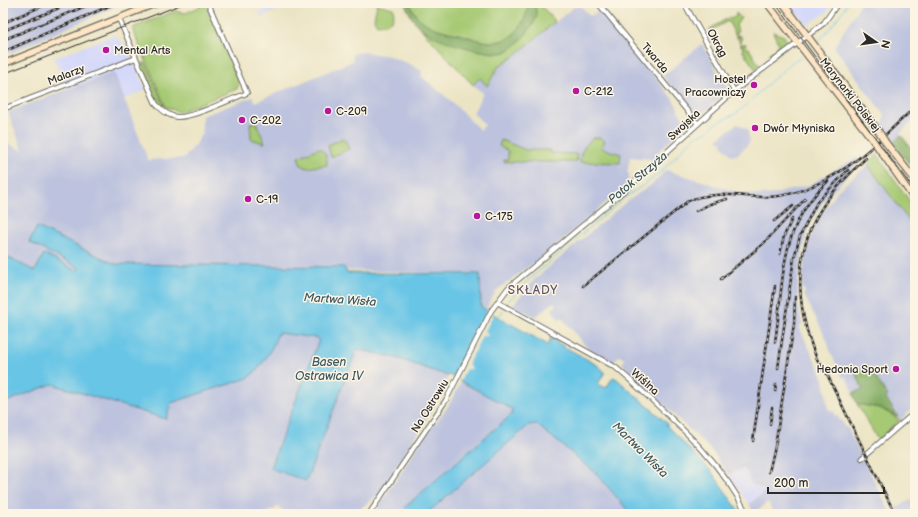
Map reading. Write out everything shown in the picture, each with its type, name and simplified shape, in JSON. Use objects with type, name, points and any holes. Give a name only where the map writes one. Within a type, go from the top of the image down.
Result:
[{"type":"main road","points":[[3,64],[120,19],[157,3]]},
{"type":"main road","name":"Marynarki Polskiej","points":[[768,3],[797,43],[872,139],[915,200]]},
{"type":"main road","name":"Marynarki Polskiej","points":[[783,3],[915,180]]},
{"type":"street","points":[[120,19],[156,104],[163,111],[172,116],[182,117],[247,93],[208,3]]},
{"type":"street","name":"Twarda","points":[[598,3],[698,124]]},
{"type":"street","name":"Okrąg","points":[[684,3],[734,91]]},
{"type":"street","name":"Swojska","points":[[497,302],[512,284],[626,189],[734,91],[828,19],[838,3]]},
{"type":"street","name":"Malarzy","points":[[3,109],[136,58]]},
{"type":"street","name":"Na Ostrowiu","points":[[369,514],[446,400],[497,302]]},
{"type":"street","name":"Wiślna","points":[[497,302],[614,367],[629,379],[693,439],[713,460],[733,487],[747,514]]},
{"type":"street","points":[[862,458],[915,412]]},
{"type":"shaded area","points":[[3,3],[124,3],[3,56]]},
{"type":"shaded area","points":[[263,3],[295,3],[260,17],[259,13],[266,10]]},
{"type":"shaded area","points":[[789,3],[834,3],[826,13],[806,25]]},
{"type":"shaded area","points":[[861,3],[911,3],[915,5],[915,119],[900,133],[901,135],[893,143],[881,127],[885,116],[834,47]]},
{"type":"shaded area","points":[[581,6],[590,16],[599,11],[643,66],[648,68],[672,98],[678,108],[678,111],[686,121],[686,125],[655,155],[654,159],[630,157],[627,173],[629,173],[628,181],[626,181],[624,187],[552,249],[496,291],[486,309],[481,307],[480,274],[115,264],[37,227],[29,242],[79,268],[77,272],[35,271],[3,255],[3,141],[23,151],[8,112],[114,72],[148,160],[184,158],[196,144],[202,133],[202,116],[253,97],[255,102],[353,61],[352,54],[364,52],[389,56],[421,70],[421,76],[452,102],[480,130],[485,125],[473,113],[483,93],[473,85],[480,78],[487,86],[499,66],[513,57],[574,7]]},
{"type":"shaded area","points":[[114,35],[128,48],[146,90],[124,99],[113,72],[67,89],[54,58]]},
{"type":"shaded area","points":[[702,44],[728,90],[701,116],[695,116],[663,76]]},
{"type":"shaded area","points":[[737,124],[747,129],[750,142],[738,154],[732,156],[723,146],[722,142],[717,139]]},
{"type":"shaded area","points":[[857,157],[860,161],[824,201],[813,218],[806,236],[798,276],[798,302],[802,324],[799,327],[824,379],[828,409],[835,412],[835,416],[838,416],[844,427],[847,427],[891,514],[774,514],[768,502],[754,513],[749,504],[766,491],[750,483],[747,472],[743,469],[728,474],[711,450],[637,380],[622,363],[625,360],[623,358],[619,356],[612,363],[589,350],[562,318],[559,319],[553,312],[552,309],[557,305],[554,302],[535,317],[523,310],[521,311],[515,308],[513,305],[535,279],[626,202],[651,185],[666,170],[737,192],[759,195],[775,194],[809,185]]},
{"type":"shaded area","points":[[868,165],[915,229],[915,407],[900,420],[886,398],[888,396],[868,366],[863,389],[853,393],[846,377],[843,378],[830,351],[827,340],[804,295],[805,290],[802,289],[807,248],[818,219],[838,190]]},
{"type":"shaded area","points":[[278,333],[316,338],[397,358],[448,376],[449,375],[431,411],[378,495],[357,511],[338,514],[288,514],[278,507],[265,514],[3,514],[3,403],[52,384],[166,419],[171,403],[248,378],[261,366],[276,341]]},
{"type":"shaded area","points":[[461,382],[513,409],[512,413],[405,507],[412,514],[374,514],[422,440],[447,408]]},
{"type":"shaded area","points":[[536,424],[596,473],[631,514],[426,514],[529,425]]},
{"type":"shaded area","points":[[743,469],[747,472],[750,483],[766,492],[749,504],[728,474]]},
{"type":"shaded area","points":[[915,498],[915,514],[900,514],[896,507]]},
{"type":"green space","points":[[404,3],[410,3],[413,11],[418,17],[431,26],[487,42],[502,41],[514,34],[519,29],[525,17],[528,3],[534,3],[537,15],[528,30],[514,46],[505,52],[498,53],[463,47],[429,34],[412,18]]},
{"type":"green space","points":[[410,3],[528,3],[525,17],[519,29],[514,34],[502,41],[487,42],[431,26],[418,17],[413,11]]},
{"type":"green space","points":[[534,3],[539,3],[555,22],[513,57],[499,66],[487,86],[480,78],[473,85],[422,30],[439,38],[476,50],[498,53],[505,52],[518,43],[528,31],[536,15]]},
{"type":"green space","points":[[205,4],[239,83],[237,89],[179,112],[166,107],[132,28],[175,11],[186,13]]},
{"type":"green space","points":[[377,4],[393,8],[394,14],[392,20],[386,24],[377,24],[374,19]]},
{"type":"green space","points":[[736,13],[741,18],[736,25],[738,32],[736,33],[738,36],[740,35],[737,38],[728,21],[710,31],[709,29],[730,17],[731,19],[736,16]]},
{"type":"green space","points":[[773,32],[784,36],[788,44],[773,58],[769,53],[776,50],[778,43]]},
{"type":"green space","points":[[740,35],[742,45],[745,43],[746,45],[744,47],[746,49],[748,47],[759,65],[756,70],[742,50],[743,49],[738,39]]},
{"type":"green space","points":[[145,63],[166,110],[158,103],[141,64]]},
{"type":"green space","points":[[254,117],[265,143],[251,139],[250,123],[254,123]]},
{"type":"green space","points":[[901,135],[915,153],[915,172],[893,143]]},
{"type":"green space","points":[[343,138],[349,149],[331,157],[328,145]]},
{"type":"green space","points":[[593,138],[600,138],[605,141],[601,148],[621,154],[620,163],[580,162],[584,148]]},
{"type":"green space","points":[[501,140],[526,150],[550,150],[549,153],[577,154],[576,162],[504,162],[504,160],[508,160],[508,151],[499,146]]},
{"type":"green space","points":[[319,148],[326,155],[327,165],[306,168],[301,165],[298,157]]},
{"type":"green space","points":[[877,154],[915,209],[915,229],[868,165]]},
{"type":"green space","points":[[868,366],[888,396],[886,398],[898,417],[880,408],[857,404],[853,393],[863,389],[855,372]]},
{"type":"green space","points":[[857,404],[880,408],[900,420],[878,440]]},
{"type":"water","points":[[37,227],[115,264],[344,267],[347,273],[480,274],[481,307],[548,345],[550,339],[555,339],[556,342],[597,365],[605,372],[598,384],[606,388],[613,377],[617,379],[667,423],[667,426],[711,471],[741,514],[631,514],[596,473],[536,424],[529,425],[426,514],[412,514],[405,507],[512,414],[512,409],[449,375],[448,376],[397,358],[357,349],[306,481],[270,468],[319,340],[316,338],[278,333],[273,345],[258,369],[248,378],[171,403],[166,419],[52,384],[3,403],[3,291],[8,282],[3,279],[3,255],[35,271],[44,254],[77,271],[79,268],[29,242]]},
{"type":"pier","points":[[488,310],[494,313],[485,331],[488,336],[482,336],[468,364],[472,369],[466,369],[460,381],[454,378],[460,366],[457,361],[462,361],[476,333],[474,328],[479,328]]},
{"type":"waterway","name":"Potok Strzyża","points":[[819,41],[848,3]]},
{"type":"waterway","name":"Potok Strzyża","points":[[508,302],[524,284],[623,199],[664,169],[694,137],[708,131],[715,124],[737,113],[792,62],[801,57]]},
{"type":"waterway","name":"Potok Strzyża","points":[[498,318],[503,310]]},
{"type":"tram line","points":[[3,74],[185,3]]},
{"type":"tram line","points":[[775,3],[915,191]]},
{"type":"railway","points":[[3,23],[49,3]]},
{"type":"railway","points":[[3,31],[71,3]]},
{"type":"railway","points":[[3,40],[93,3]]},
{"type":"railway","points":[[3,52],[116,3]]},
{"type":"railway","points":[[867,152],[915,107]]},
{"type":"railway","points":[[583,286],[688,201],[717,195],[767,197],[781,196],[809,188],[836,174],[871,148]]},
{"type":"railway","points":[[822,370],[806,328],[800,286],[801,264],[813,223],[825,203],[844,180],[866,158]]},
{"type":"railway","points":[[778,368],[794,258],[800,236],[817,202],[848,170]]},
{"type":"railway","points":[[775,342],[786,256],[791,236],[811,199],[828,181]]},
{"type":"railway","points":[[696,211],[710,204],[727,199]]},
{"type":"railway","points":[[721,279],[764,243],[805,199]]},
{"type":"railway","points":[[774,221],[793,206]]},
{"type":"railway","points":[[780,254],[784,236],[792,219]]},
{"type":"railway","points":[[753,441],[775,286]]},
{"type":"railway","points":[[775,446],[794,324],[795,297]]},
{"type":"railway","points":[[822,364],[895,514]]},
{"type":"railway","points":[[775,391],[776,384]]},
{"type":"railway","points":[[770,424],[772,408]]},
{"type":"railway","points":[[769,472],[776,442]]},
{"type":"place","name":"Mental Arts","points":[[106,50]]},
{"type":"place","name":"Hostel Pracowniczy","points":[[754,85]]},
{"type":"place","name":"C-212","points":[[576,91]]},
{"type":"place","name":"C-209","points":[[328,111]]},
{"type":"place","name":"C-202","points":[[242,120]]},
{"type":"place","name":"Dwór Młyniska","points":[[755,128]]},
{"type":"place","name":"C-19","points":[[248,199]]},
{"type":"place","name":"C-175","points":[[477,216]]},
{"type":"place","name":"Hedonia Sport","points":[[896,369]]},
{"type":"district","name":"SKŁADY","points":[[533,290]]},
{"type":"water label","name":"Martwa Wisła","points":[[340,300]]},
{"type":"water label","name":"Basen Ostrawica IV","points":[[329,369]]},
{"type":"water label","name":"Martwa Wisła","points":[[640,450]]}]
